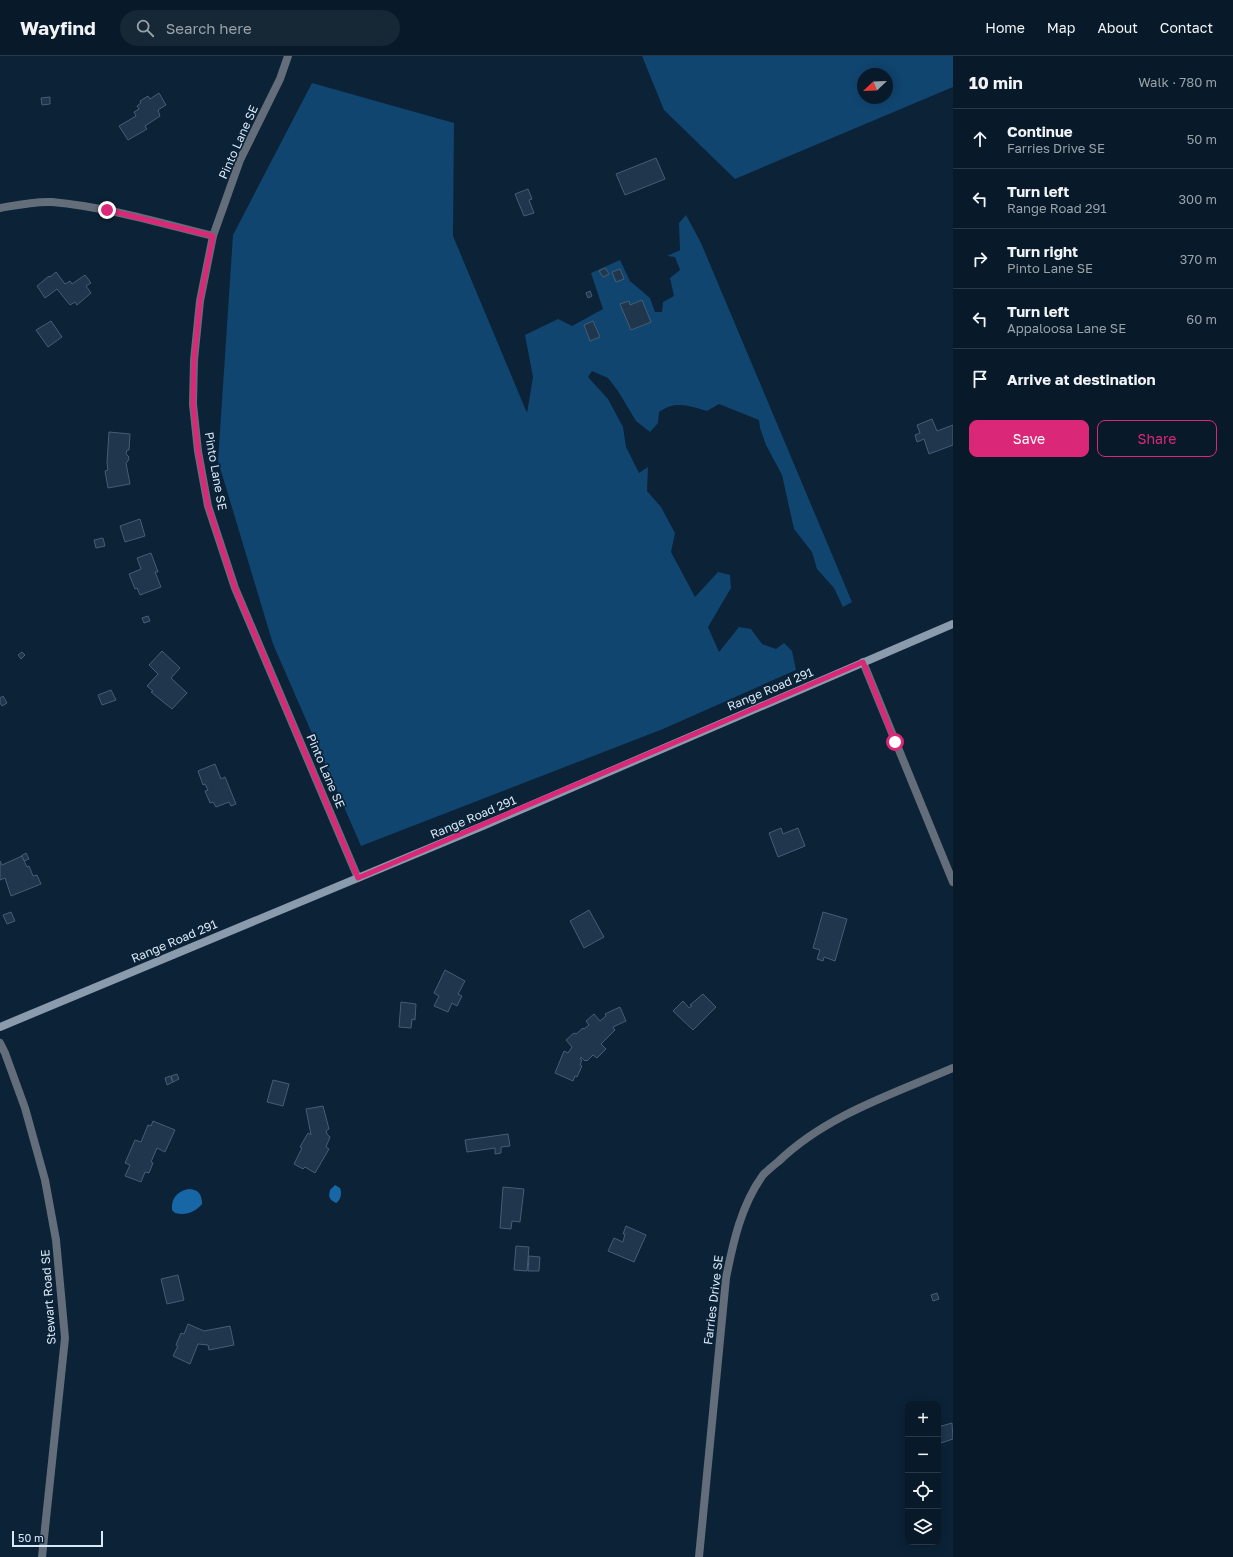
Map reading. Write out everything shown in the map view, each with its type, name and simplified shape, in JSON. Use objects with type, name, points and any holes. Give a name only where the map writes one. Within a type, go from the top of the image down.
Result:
[{"type":"street","name":"Pinto Lane SE","points":[[288,56],[280,79],[240,160],[213,236],[200,301],[194,360],[193,397],[198,451],[208,506],[235,588],[358,878]]},
{"type":"street","points":[[0,208],[22,204],[50,202],[107,210],[213,236]]},
{"type":"street","name":"Range Road 291","points":[[0,1027],[358,878],[953,624]]},
{"type":"street","points":[[863,662],[953,882]]},
{"type":"street","name":"Stewart Road SE","points":[[0,1043],[25,1108],[45,1180],[56,1240],[65,1338],[42,1557]]},
{"type":"street","name":"Farries Drive SE","points":[[699,1557],[726,1278],[733,1242],[748,1202],[764,1175],[793,1148],[832,1121],[953,1068]]},
{"type":"shaded area","points":[[642,56],[953,56],[953,87],[735,179],[664,110]]},
{"type":"shaded area","points":[[312,83],[454,123],[453,236],[527,413],[533,377],[525,335],[558,319],[572,326],[603,309],[591,273],[620,260],[630,281],[650,298],[655,312],[662,312],[663,302],[674,296],[670,278],[680,270],[675,257],[667,256],[680,250],[679,223],[686,215],[701,243],[852,602],[843,607],[834,588],[817,569],[812,552],[794,529],[782,475],[766,445],[759,420],[719,404],[707,411],[677,405],[665,408],[659,412],[658,423],[650,432],[636,421],[618,391],[608,378],[592,371],[588,377],[608,399],[623,427],[626,447],[639,473],[648,467],[647,491],[661,507],[675,533],[671,552],[695,597],[718,572],[730,575],[731,588],[708,627],[719,652],[739,627],[751,629],[762,644],[776,649],[784,643],[792,651],[796,670],[663,729],[361,846],[273,644],[218,461],[233,235]]},
{"type":"shaded area","points":[[335,1185],[340,1188],[341,1192],[341,1196],[336,1203],[331,1200],[329,1196],[330,1190]]},
{"type":"shaded area","points":[[188,1189],[199,1193],[202,1204],[190,1213],[175,1213],[172,1210],[174,1199],[178,1194]]},
{"type":"building","points":[[159,93],[166,105],[158,110],[160,116],[145,126],[147,129],[128,140],[119,126],[136,116],[134,112],[139,109],[137,106],[141,103],[140,101],[148,96],[150,99]]},
{"type":"building","points":[[50,97],[50,104],[42,105],[41,98]]},
{"type":"building","points":[[656,158],[665,179],[625,195],[616,174]]},
{"type":"building","points":[[528,189],[532,199],[529,200],[534,213],[524,216],[515,194]]},
{"type":"building","points":[[605,268],[609,274],[603,277],[599,271]]},
{"type":"building","points":[[620,269],[624,279],[616,282],[612,272]]},
{"type":"building","points":[[56,272],[65,284],[70,281],[72,284],[85,275],[91,283],[86,286],[91,293],[77,305],[75,302],[70,305],[57,289],[45,298],[37,286]]},
{"type":"building","points":[[590,291],[592,296],[588,298],[586,293]]},
{"type":"building","points":[[642,300],[651,322],[631,330],[620,304],[629,301],[630,305]]},
{"type":"building","points":[[51,321],[62,337],[48,347],[36,330]]},
{"type":"building","points":[[593,321],[600,337],[590,341],[584,325]]},
{"type":"building","points":[[932,419],[937,431],[953,425],[953,445],[929,454],[924,439],[917,442],[915,435],[920,433],[917,425]]},
{"type":"building","points":[[109,432],[130,434],[129,450],[127,450],[126,454],[129,457],[126,463],[130,484],[108,488],[105,471],[108,470]]},
{"type":"building","points":[[140,519],[145,536],[125,542],[120,526]]},
{"type":"building","points":[[103,538],[105,546],[96,548],[94,540]]},
{"type":"building","points":[[151,553],[158,572],[155,572],[161,587],[140,595],[137,588],[135,589],[129,574],[141,569],[137,558]]},
{"type":"building","points":[[148,616],[150,621],[144,623],[142,618]]},
{"type":"building","points":[[162,651],[180,668],[171,678],[187,693],[172,709],[151,692],[153,691],[147,686],[158,674],[149,665]]},
{"type":"building","points":[[22,652],[25,655],[21,659],[18,655]]},
{"type":"building","points":[[111,690],[116,700],[102,705],[98,695]]},
{"type":"building","points":[[3,696],[7,703],[2,706],[0,703],[0,698]]},
{"type":"building","points":[[215,764],[221,779],[225,777],[236,804],[231,806],[229,802],[216,807],[213,802],[210,803],[205,791],[208,790],[205,784],[203,785],[198,771]]},
{"type":"building","points":[[781,828],[783,834],[798,828],[805,846],[778,857],[769,833]]},
{"type":"building","points":[[26,853],[29,859],[24,861],[21,856]]},
{"type":"building","points":[[22,856],[27,867],[29,866],[33,876],[37,875],[41,884],[11,896],[5,878],[0,880],[0,861],[2,865]]},
{"type":"building","points":[[589,910],[604,937],[584,948],[570,921]]},
{"type":"building","points":[[11,912],[15,921],[7,924],[3,915]]},
{"type":"building","points":[[823,912],[847,919],[835,961],[824,957],[823,961],[817,959],[820,950],[813,948]]},
{"type":"building","points":[[445,970],[465,981],[458,994],[462,996],[457,1006],[452,1003],[448,1012],[434,1006],[439,996],[434,993]]},
{"type":"building","points":[[703,994],[716,1007],[693,1030],[673,1011],[683,1001],[689,1008],[692,1006],[690,1005]]},
{"type":"building","points":[[401,1002],[416,1004],[415,1020],[412,1019],[411,1028],[399,1027]]},
{"type":"building","points":[[620,1007],[626,1021],[613,1027],[615,1030],[601,1044],[606,1049],[597,1058],[593,1055],[585,1061],[581,1057],[580,1059],[582,1060],[580,1065],[582,1066],[577,1077],[575,1076],[573,1081],[555,1073],[564,1051],[568,1053],[572,1047],[566,1040],[574,1033],[576,1034],[589,1025],[586,1021],[594,1014],[600,1021],[606,1016],[605,1014]]},
{"type":"building","points":[[177,1074],[179,1079],[173,1082],[171,1076]]},
{"type":"building","points":[[170,1076],[173,1082],[167,1085],[165,1078]]},
{"type":"building","points":[[273,1080],[289,1084],[283,1106],[267,1102]]},
{"type":"building","points":[[323,1106],[329,1129],[326,1131],[330,1137],[326,1147],[329,1149],[315,1173],[305,1167],[303,1169],[294,1164],[302,1148],[300,1147],[308,1133],[311,1135],[306,1109]]},
{"type":"building","points":[[153,1121],[175,1130],[165,1152],[157,1148],[151,1162],[153,1163],[149,1173],[145,1172],[141,1182],[125,1176],[130,1165],[125,1163],[135,1140],[141,1142],[148,1125],[151,1126]]},
{"type":"building","points":[[508,1134],[510,1146],[501,1147],[501,1153],[495,1154],[495,1148],[467,1152],[465,1140]]},
{"type":"building","points":[[503,1187],[524,1189],[520,1222],[512,1221],[511,1229],[500,1228]]},
{"type":"building","points":[[626,1226],[646,1235],[634,1262],[608,1251],[614,1238],[623,1242],[625,1234],[623,1234]]},
{"type":"building","points":[[516,1246],[529,1247],[527,1271],[514,1270]]},
{"type":"building","points":[[529,1256],[540,1257],[539,1271],[528,1271]]},
{"type":"building","points":[[178,1275],[184,1300],[167,1304],[161,1279]]},
{"type":"building","points":[[937,1293],[939,1299],[933,1301],[931,1295]]},
{"type":"building","points":[[188,1324],[204,1331],[230,1326],[234,1345],[209,1350],[208,1345],[198,1344],[190,1364],[173,1356],[178,1346],[176,1345],[181,1333],[184,1334]]},
{"type":"building","points":[[952,1423],[953,1439],[941,1443],[941,1426]]},
{"type":"route","points":[[107,210],[213,236],[200,301],[194,360],[193,404],[198,451],[208,506],[235,588],[358,878],[863,662],[895,742]]}]
